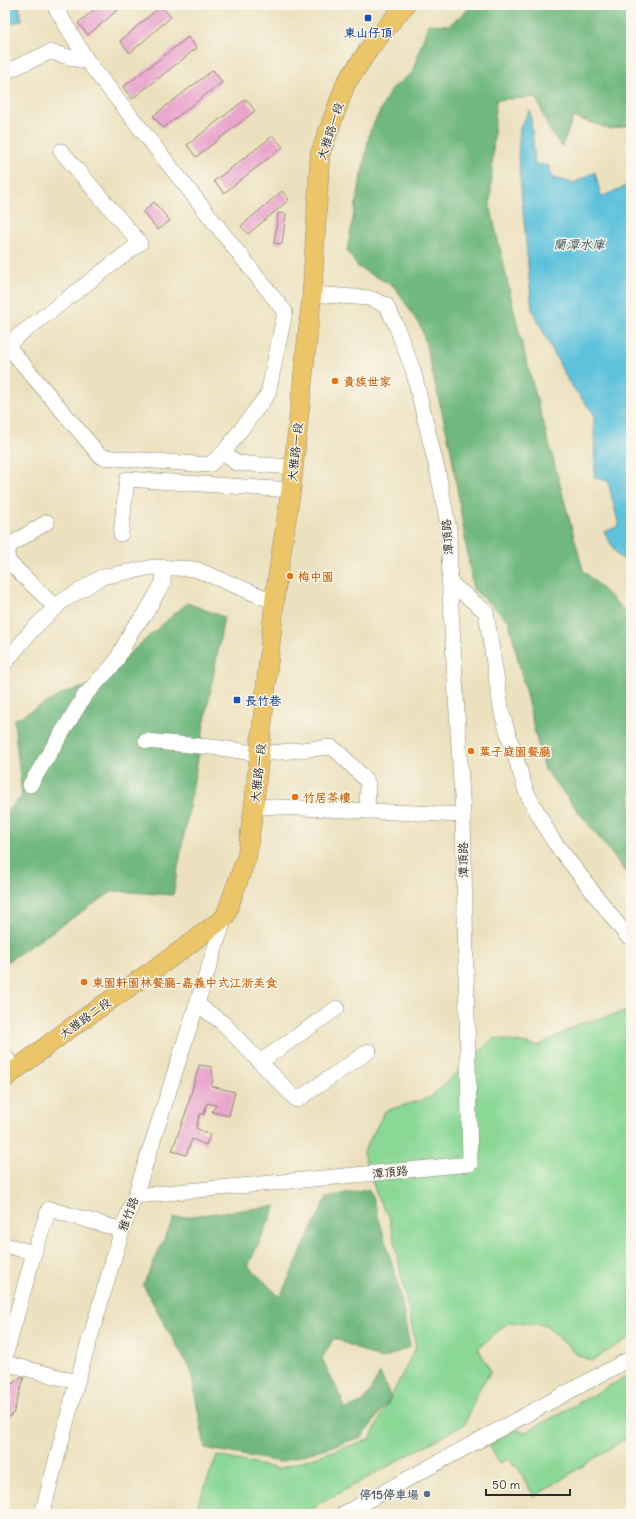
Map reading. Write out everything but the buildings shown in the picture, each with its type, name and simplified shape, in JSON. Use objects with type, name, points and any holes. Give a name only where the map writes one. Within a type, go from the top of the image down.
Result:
[{"type":"main road","name":"大雅路一段","points":[[225,917],[247,856],[254,806],[276,587],[291,490],[312,294],[320,154],[346,82],[372,45],[405,5]]},
{"type":"main road","name":"大雅路二段","points":[[8,1068],[225,917]]},
{"type":"street","points":[[54,5],[88,62],[285,312],[268,394],[224,452],[209,465],[101,458],[5,345],[140,243],[61,151]]},
{"type":"street","points":[[5,72],[50,52],[88,62]]},
{"type":"street","name":"潭頂路","points":[[135,1196],[470,1164],[462,816],[449,582],[449,530],[438,473],[413,370],[395,323],[386,305],[369,298],[312,294]]},
{"type":"street","points":[[224,452],[236,463],[293,467]]},
{"type":"street","points":[[121,534],[127,479],[291,490]]},
{"type":"street","points":[[47,522],[10,545],[6,558],[56,608]]},
{"type":"street","points":[[5,663],[31,631],[61,602],[102,577],[153,567],[195,569],[275,602]]},
{"type":"street","points":[[30,785],[85,695],[116,663],[134,627],[144,616],[163,583],[164,567]]},
{"type":"street","points":[[449,582],[486,612],[502,714],[526,791],[552,839],[627,936]]},
{"type":"street","points":[[146,741],[221,748],[260,754],[331,748],[338,752],[365,779],[368,784],[368,811]]},
{"type":"street","points":[[254,806],[462,816]]},
{"type":"street","name":"雅竹路","points":[[42,1514],[77,1382],[122,1230],[135,1196],[225,917]]},
{"type":"street","points":[[197,1004],[223,1023],[297,1100],[369,1051]]},
{"type":"street","points":[[260,1062],[337,1008]]},
{"type":"street","points":[[5,1357],[34,1253],[49,1209],[122,1230]]},
{"type":"street","points":[[5,1244],[34,1253]]},
{"type":"street","points":[[352,1512],[631,1358]]},
{"type":"street","points":[[5,1363],[77,1382]]},
{"type":"green space","points":[[474,5],[631,5],[631,125],[611,129],[573,117],[562,147],[549,129],[536,97],[496,100],[490,205],[520,337],[583,570],[631,617],[631,878],[543,767],[509,621],[473,589],[451,450],[422,329],[395,287],[358,267],[347,250],[370,131],[391,89],[412,73],[428,24],[449,25]]},
{"type":"green space","points":[[187,603],[224,617],[173,895],[113,891],[5,963],[5,812],[22,797],[14,720],[66,692],[95,684]]},
{"type":"green space","points":[[631,1010],[631,1337],[591,1361],[576,1354],[546,1325],[509,1322],[478,1348],[491,1371],[478,1391],[465,1424],[301,1514],[197,1514],[195,1512],[217,1456],[278,1469],[370,1439],[416,1347],[389,1216],[378,1199],[363,1153],[385,1111],[431,1097],[494,1038],[538,1046],[579,1024]]},
{"type":"green space","points":[[369,1190],[398,1284],[410,1347],[381,1359],[334,1338],[322,1358],[346,1409],[364,1402],[380,1373],[391,1398],[362,1437],[280,1462],[205,1448],[191,1371],[143,1285],[174,1218],[276,1206],[248,1266],[280,1297],[327,1197]]},
{"type":"green space","points":[[631,1374],[631,1435],[534,1497],[517,1466],[513,1466],[510,1459],[499,1463],[489,1445],[515,1429],[524,1433]]},
{"type":"water","points":[[5,5],[19,5],[22,20],[5,26]]},
{"type":"water","name":"蘭潭水庫","points":[[530,110],[535,164],[549,166],[552,178],[574,183],[595,172],[601,197],[631,184],[631,563],[618,556],[604,532],[619,526],[608,481],[595,478],[594,414],[568,381],[532,309],[518,155],[520,128]]},
{"type":"place","name":"東山仔頂","points":[[368,18]]},
{"type":"place","name":"貴族世家","points":[[335,381]]},
{"type":"place","name":"梅中園","points":[[290,576]]},
{"type":"place","name":"長竹巷","points":[[237,700]]},
{"type":"place","name":"葉子庭園餐廳","points":[[471,751]]},
{"type":"place","name":"竹居茶樓","points":[[295,797]]},
{"type":"place","name":"東園軒園林餐廳-嘉義中式江浙美食","points":[[84,982]]},
{"type":"place","name":"停15停車場","points":[[427,1494]]}]
